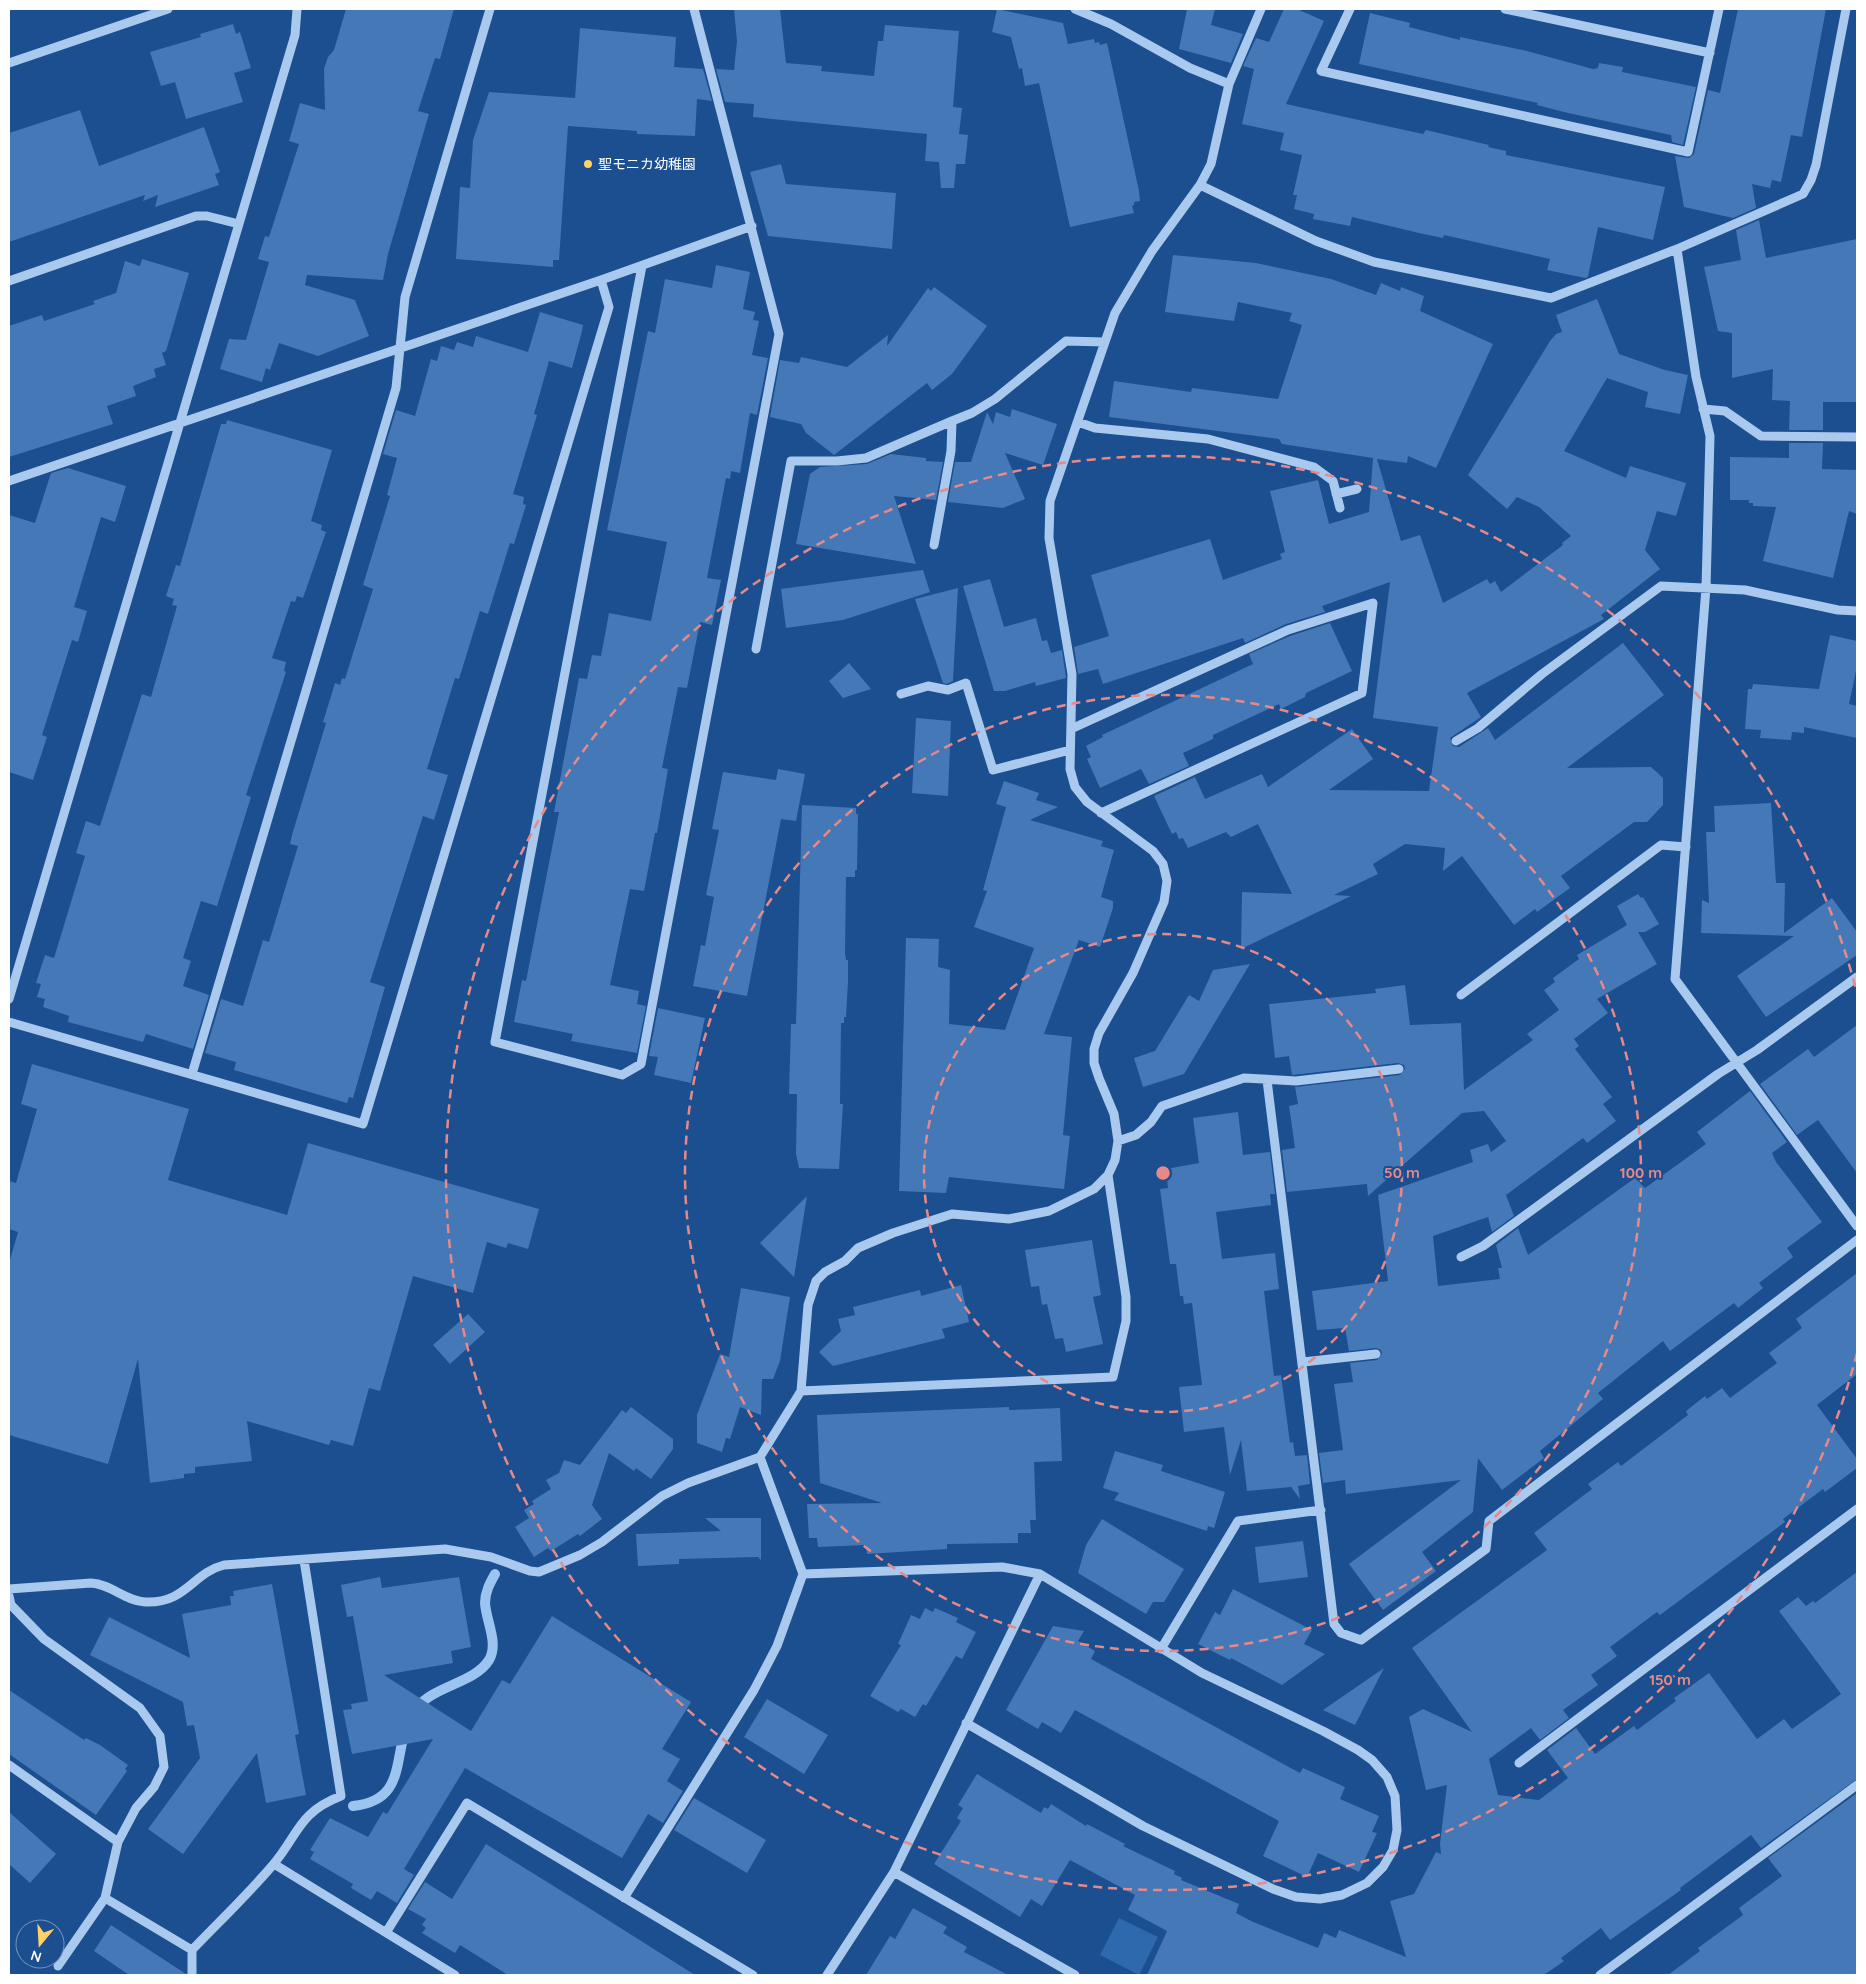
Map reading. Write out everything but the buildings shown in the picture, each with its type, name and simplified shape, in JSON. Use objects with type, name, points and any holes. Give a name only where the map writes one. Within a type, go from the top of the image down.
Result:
[{"type":"street","points":[[9,63],[147,12],[168,9]]},
{"type":"street","points":[[9,999],[295,35],[297,9]]},
{"type":"street","points":[[192,1074],[393,397],[406,297],[490,9]]},
{"type":"street","points":[[642,266],[495,1042],[622,1075],[641,1064],[779,334],[694,9]]},
{"type":"street","points":[[1075,9],[1111,24],[1190,68],[1229,84]]},
{"type":"street","points":[[9,1589],[91,1583],[106,1586],[127,1598],[145,1602],[163,1600],[180,1594],[214,1568],[445,1549],[491,1557],[530,1571],[539,1572],[580,1555],[602,1542],[662,1496],[688,1483],[760,1457],[800,1391],[808,1305],[816,1281],[824,1272],[845,1261],[858,1248],[892,1233],[952,1214],[1009,1219],[1049,1211],[1094,1189],[1108,1175],[1115,1160],[1118,1141],[1114,1114],[1094,1063],[1094,1049],[1099,1033],[1133,973],[1164,902],[1167,881],[1163,864],[1154,851],[1086,802],[1075,787],[1070,770],[1072,674],[1048,538],[1050,501],[1115,313],[1152,251],[1200,185],[1211,164],[1229,84],[1261,9]]},
{"type":"street","points":[[1350,9],[1321,71],[1688,152],[1719,9]]},
{"type":"street","points":[[1505,9],[1710,54]]},
{"type":"street","points":[[1200,185],[1316,241],[1374,262],[1551,298],[1677,249],[1802,194],[1811,180],[1816,165],[1846,9]]},
{"type":"street","points":[[9,281],[196,216],[208,216],[239,224]]},
{"type":"street","points":[[9,480],[180,424],[642,266],[752,226]]},
{"type":"street","points":[[1677,249],[1696,377],[1710,436],[1706,588],[1675,979],[1857,1226]]},
{"type":"street","points":[[9,1022],[363,1124],[609,307],[601,280]]},
{"type":"street","points":[[756,649],[791,462],[866,458],[972,413],[995,398],[1066,342],[1104,342]]},
{"type":"street","points":[[1703,409],[1725,411],[1761,436],[1857,437]]},
{"type":"street","points":[[934,545],[951,451],[952,422]]},
{"type":"street","points":[[1078,422],[1095,428],[1208,439],[1314,467],[1333,481],[1340,508]]},
{"type":"street","points":[[1336,494],[1356,489]]},
{"type":"street","points":[[1456,740],[1478,728],[1542,674],[1661,586],[1746,590],[1838,610],[1857,611]]},
{"type":"street","points":[[1071,729],[1288,630],[1373,603],[1362,693],[1101,812]]},
{"type":"street","points":[[901,694],[928,686],[948,690],[966,683],[993,770],[1070,750]]},
{"type":"street","points":[[1461,995],[1661,845],[1686,847]]},
{"type":"street","points":[[1461,1257],[1483,1246],[1737,1062],[1857,978]]},
{"type":"street","points":[[1118,1141],[1136,1135],[1151,1122],[1162,1106],[1244,1078],[1296,1081],[1399,1069]]},
{"type":"street","points":[[1268,1080],[1334,1624],[1342,1633],[1361,1640],[1486,1549],[1489,1521],[1857,1240]]},
{"type":"street","points":[[800,1391],[1113,1376],[1126,1322],[1126,1298],[1108,1175]]},
{"type":"street","points":[[1303,1362],[1376,1354]]},
{"type":"street","points":[[624,1898],[754,1690],[777,1646],[803,1574],[760,1457]]},
{"type":"street","points":[[1519,1763],[1857,1509]]},
{"type":"street","points":[[1161,1649],[1238,1520],[1321,1510]]},
{"type":"street","points":[[192,1975],[192,1950],[274,1864],[301,1822],[328,1801],[342,1796],[304,1560]]},
{"type":"street","points":[[803,1574],[1002,1567],[1040,1574],[1161,1649],[1243,1694],[1323,1730],[1372,1760],[1387,1778],[1395,1796],[1397,1830],[1393,1850],[1383,1867],[1367,1883],[1342,1895],[1320,1900],[1296,1897],[1272,1889],[1143,1826],[966,1722]]},
{"type":"street","points":[[827,1975],[894,1872],[1040,1574]]},
{"type":"street","points":[[9,1596],[11,1605],[44,1639],[140,1708],[160,1736],[164,1767],[154,1787],[136,1808],[118,1842],[105,1898],[65,1956]]},
{"type":"street","points":[[9,1765],[118,1842]]},
{"type":"street","points":[[1600,1975],[1857,1785]]},
{"type":"street","points":[[387,1931],[467,1803],[753,1975]]},
{"type":"street","points":[[274,1864],[387,1931],[455,1975]]},
{"type":"street","points":[[894,1872],[1076,1975]]},
{"type":"street","points":[[105,1898],[192,1950]]},
{"type":"shaded area","points":[[1119,1918],[1158,1937],[1139,1975],[1100,1955]]},
{"type":"waterway","points":[[415,1710],[432,1695],[474,1674],[489,1660],[493,1646],[485,1599],[495,1574]]},
{"type":"waterway","points":[[353,1806],[380,1798],[387,1790],[393,1781],[404,1734]]},
{"type":"place","name":"聖モニカ幼稚園","points":[[588,164]]}]
